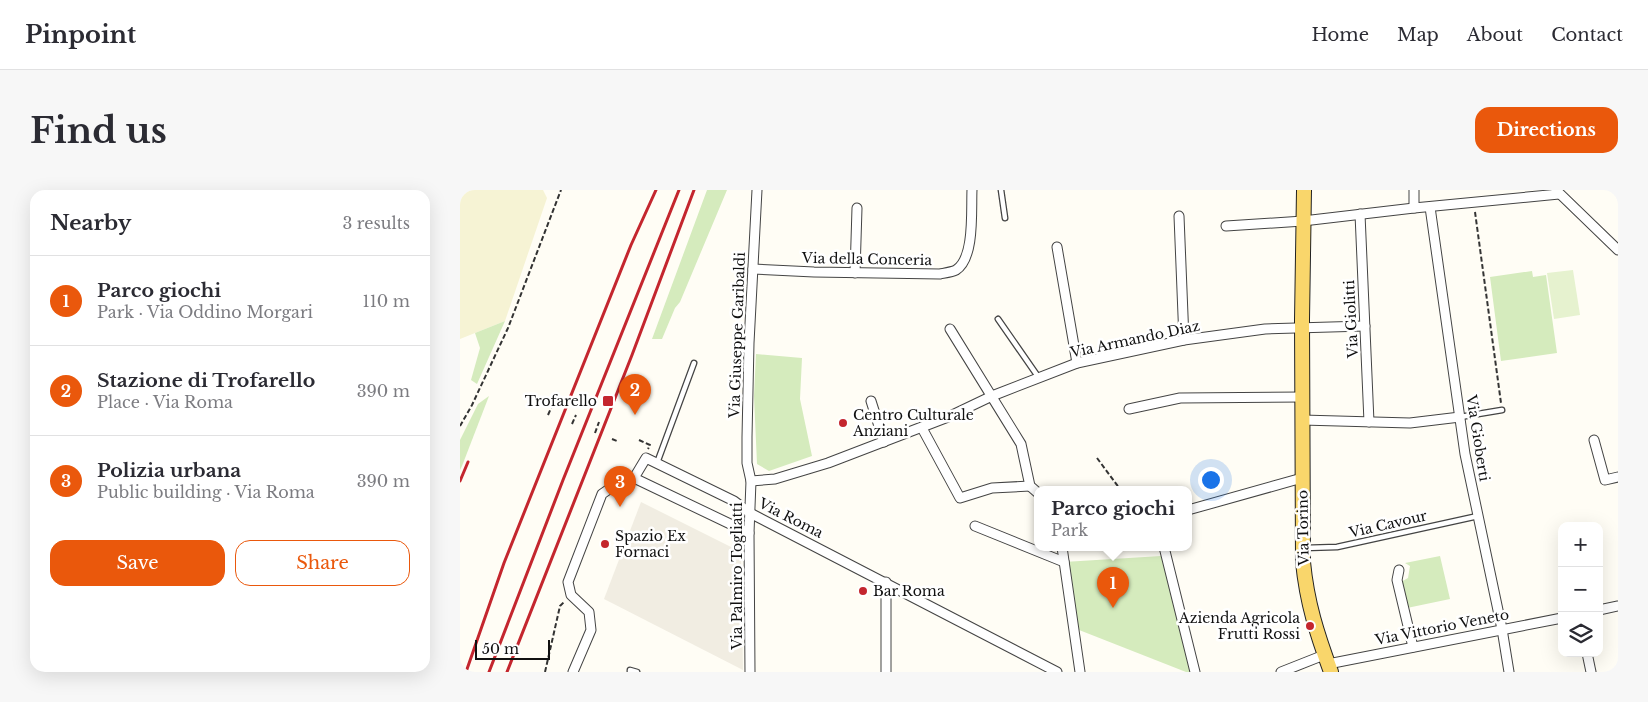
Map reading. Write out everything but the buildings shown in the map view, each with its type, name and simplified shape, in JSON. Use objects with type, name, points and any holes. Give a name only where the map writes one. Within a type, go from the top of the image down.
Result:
[{"type":"main road","name":"Via Torino","points":[[1304,190],[1302,478],[1305,588],[1315,629],[1328,664]]},
{"type":"street","name":"Via Giuseppe Garibaldi","points":[[751,481],[746,463],[749,343],[757,190]]},
{"type":"street","name":"Via della Conceria","points":[[753,269],[940,274],[956,270],[965,261],[969,250],[972,190]]},
{"type":"street","points":[[1414,190],[1414,208]]},
{"type":"street","points":[[1226,226],[1303,221],[1558,192],[1618,250]]},
{"type":"street","name":"Via Gioberti","points":[[1430,207],[1465,454],[1502,629],[1509,672]]},
{"type":"street","points":[[855,273],[857,208]]},
{"type":"street","name":"Via Giolitti","points":[[1360,214],[1369,422]]},
{"type":"street","points":[[1179,216],[1184,340]]},
{"type":"street","points":[[1057,247],[1077,363]]},
{"type":"street","name":"Via Armando Diaz","points":[[751,481],[775,479],[828,463],[948,418],[992,396],[1077,363],[1184,340],[1265,329],[1365,326]]},
{"type":"street","points":[[950,329],[1021,444],[1030,486],[1034,490]]},
{"type":"street","points":[[1129,409],[1180,398],[1302,397]]},
{"type":"street","points":[[871,400],[884,442]]},
{"type":"street","points":[[1302,420],[1410,423],[1460,417]]},
{"type":"street","points":[[922,428],[960,498],[992,488],[1030,486]]},
{"type":"street","points":[[1594,440],[1605,480],[1618,478]]},
{"type":"street","points":[[573,672],[591,630],[589,612],[571,595],[568,582],[602,494],[615,485],[634,478],[646,458]]},
{"type":"street","name":"Via Roma","points":[[646,458],[734,501],[750,513],[1057,672]]},
{"type":"street","points":[[634,478],[749,534]]},
{"type":"street","points":[[1192,509],[1302,478]]},
{"type":"street","name":"Via Palmiro Togliatti","points":[[750,672],[749,534],[751,481]]},
{"type":"street","points":[[975,526],[1034,550]]},
{"type":"street","points":[[1037,551],[1064,562]]},
{"type":"street","points":[[1063,551],[1080,672]]},
{"type":"street","points":[[1165,551],[1195,672]]},
{"type":"street","points":[[1399,570],[1397,580],[1413,647]]},
{"type":"street","points":[[886,582],[886,672]]},
{"type":"street","points":[[1603,609],[1618,606]]},
{"type":"street","name":"Via Vittorio Veneto","points":[[1328,664],[1558,619]]},
{"type":"street","points":[[1588,657],[1591,672]]},
{"type":"street","points":[[1281,672],[1328,664]]},
{"type":"lane","points":[[1001,190],[1005,218]]},
{"type":"lane","points":[[998,319],[1039,378]]},
{"type":"lane","points":[[657,463],[694,364]]},
{"type":"lane","points":[[1460,417],[1502,410]]},
{"type":"lane","name":"Via Cavour","points":[[1303,548],[1337,547],[1478,516]]},
{"type":"lane","points":[[630,672],[630,670],[637,672]]},
{"type":"path","points":[[460,426],[472,405],[508,328],[561,190]]},
{"type":"path","points":[[1473,202],[1502,410]]},
{"type":"path","points":[[548,415],[552,406]]},
{"type":"path","points":[[572,424],[576,415]]},
{"type":"path","points":[[595,433],[599,422]]},
{"type":"path","points":[[612,439],[617,441]]},
{"type":"path","points":[[639,440],[650,445],[646,458]]},
{"type":"path","points":[[1097,458],[1118,486]]},
{"type":"path","points":[[545,672],[560,606],[571,595]]},
{"type":"shaded area","points":[[460,190],[543,190],[547,198],[505,321],[460,339]]},
{"type":"shaded area","points":[[641,502],[741,552],[743,670],[604,599]]},
{"type":"green space","points":[[707,190],[727,190],[680,302],[675,308],[662,339],[652,339]]},
{"type":"green space","points":[[1573,270],[1580,315],[1554,319],[1547,273]]},
{"type":"green space","points":[[1532,271],[1533,277],[1546,275],[1557,353],[1501,361],[1490,277]]},
{"type":"green space","points":[[505,321],[477,384],[471,380],[480,348],[475,333]]},
{"type":"green space","points":[[756,354],[802,358],[800,399],[812,456],[769,471],[757,464],[754,396]]},
{"type":"green space","points":[[489,396],[460,470],[460,440],[478,404]]},
{"type":"green space","points":[[1161,556],[1191,672],[1186,672],[1074,628],[1064,562]]},
{"type":"green space","points":[[1440,556],[1450,599],[1407,608],[1401,582],[1408,578],[1410,566],[1405,563]]},
{"type":"railway","points":[[466,672],[504,563],[631,245],[656,190]]},
{"type":"railway","points":[[489,672],[563,480],[679,190]]},
{"type":"railway","points":[[507,672],[632,355],[694,190]]},
{"type":"railway","points":[[460,481],[468,462]]},
{"type":"place","name":"Trofarello","points":[[608,401]]},
{"type":"place","name":"Stazione di Trofarello","points":[[635,415]]},
{"type":"place","name":"Centro Culturale Anziani","points":[[843,423]]},
{"type":"place","name":"Polizia urbana","points":[[620,507]]},
{"type":"place","name":"Spazio Ex Fornaci","points":[[605,544]]},
{"type":"place","name":"Bar Roma","points":[[863,591]]},
{"type":"place","name":"Parco giochi","points":[[1113,608]]},
{"type":"place","name":"Azienda Agricola Frutti Rossi","points":[[1310,626]]}]
